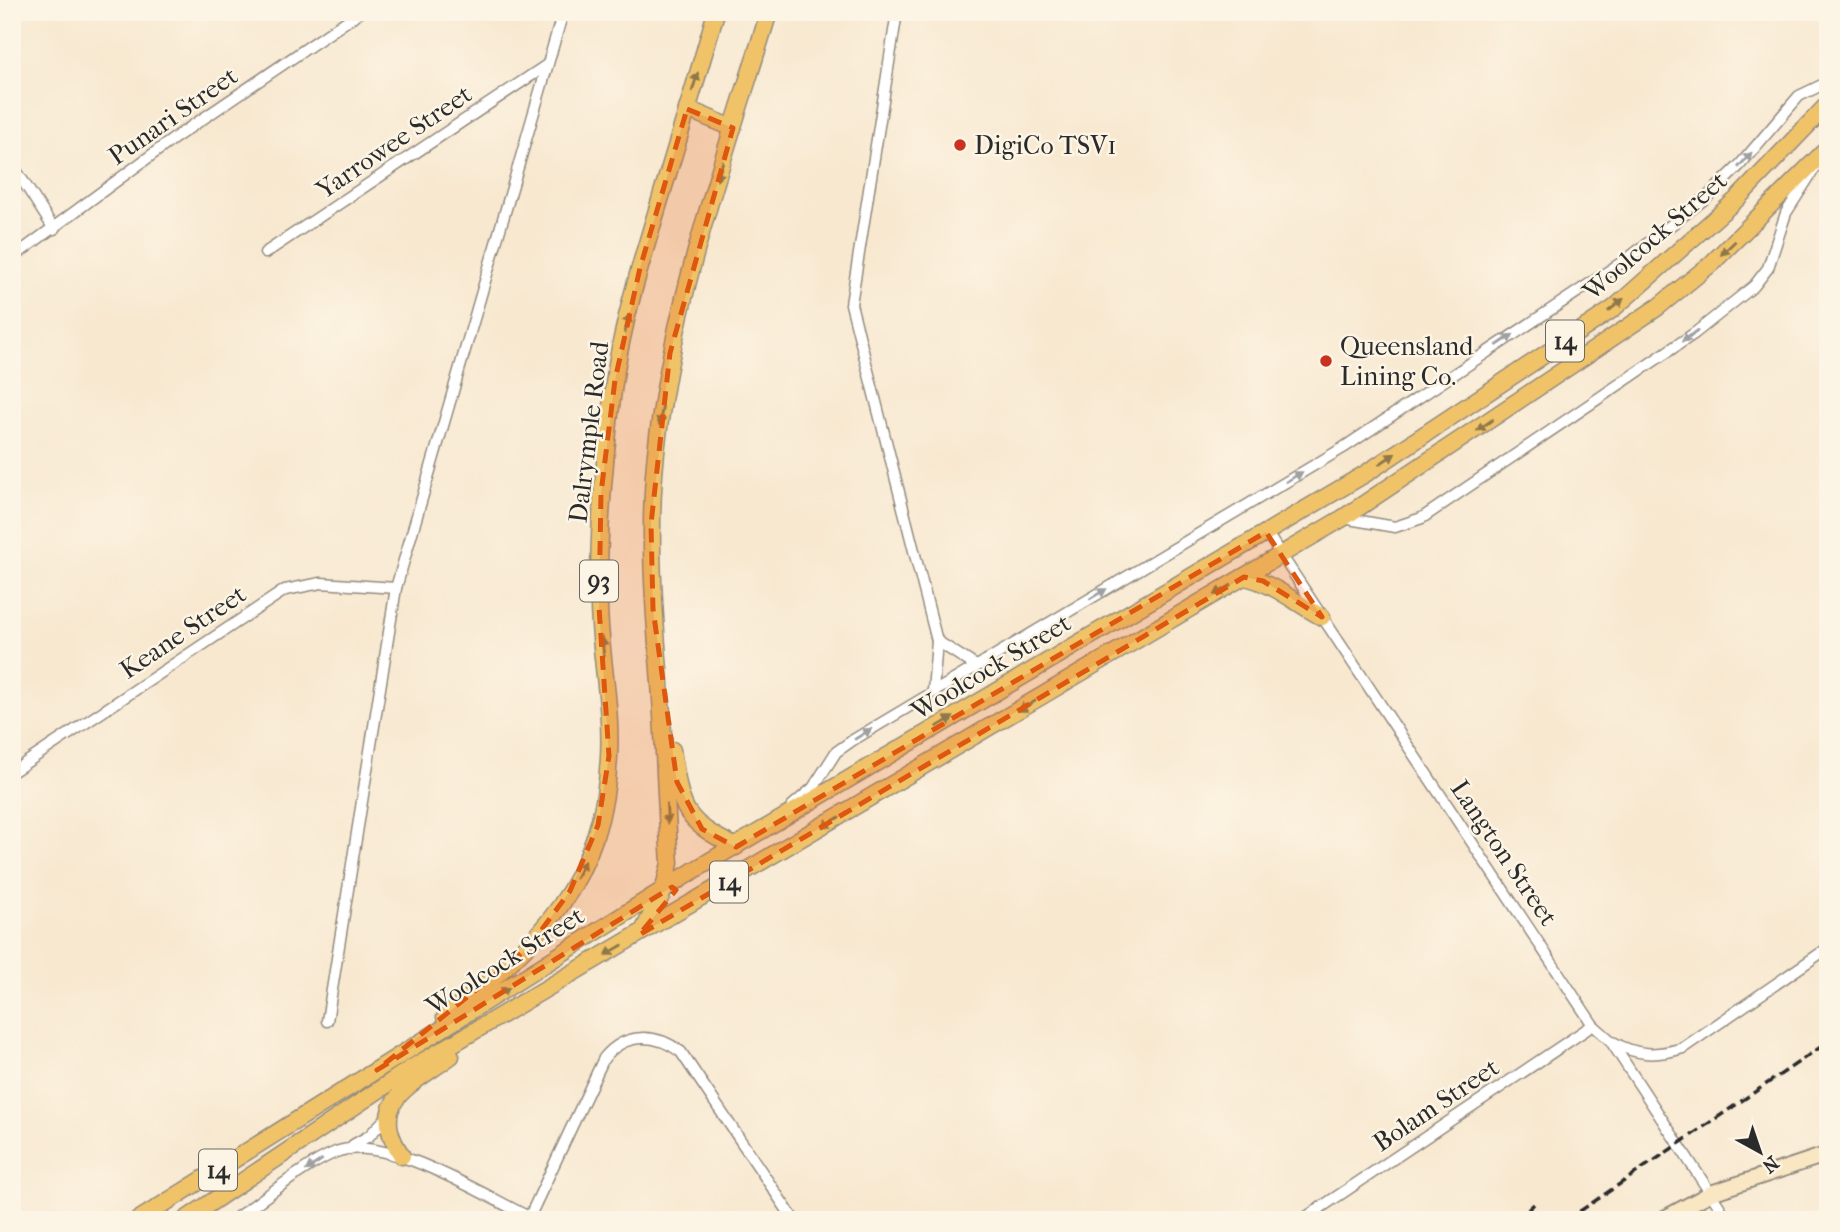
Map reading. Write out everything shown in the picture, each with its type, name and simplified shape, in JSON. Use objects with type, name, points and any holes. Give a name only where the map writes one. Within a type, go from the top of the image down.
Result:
[{"type":"main road","name":"Dalrymple Road","points":[[377,1070],[503,972],[529,947],[570,891],[598,825],[609,756],[599,607],[601,493],[613,392],[640,268],[716,12]]},
{"type":"main road","name":"93","points":[[639,935],[648,924],[663,892],[670,863],[653,610],[651,524],[657,438],[670,353],[695,254],[769,12]]},
{"type":"main road","name":"Woolcock Street","points":[[138,1220],[762,831],[1366,474],[1613,309],[1737,199],[1828,104]]},
{"type":"main road","points":[[687,109],[733,128]]},
{"type":"main road","name":"Woolcock Street","points":[[185,1220],[410,1069],[1343,518],[1658,307],[1712,263],[1828,148]]},
{"type":"main road","points":[[1244,577],[1263,582],[1287,599],[1322,617]]},
{"type":"main road","points":[[658,657],[680,797],[702,829],[736,847]]},
{"type":"main road","points":[[623,917],[636,916],[639,921],[639,935]]},
{"type":"main road","points":[[402,1156],[388,1131],[387,1117],[405,1089],[508,1012]]},
{"type":"main road","points":[[1661,1220],[1711,1192],[1828,1154]]},
{"type":"street","name":"Punari Street","points":[[12,258],[176,137],[360,12]]},
{"type":"street","points":[[327,1021],[396,588],[563,12]]},
{"type":"street","points":[[897,12],[851,304],[937,640],[933,691]]},
{"type":"street","name":"Yarrowee Street","points":[[265,253],[547,65]]},
{"type":"street","points":[[762,831],[813,788],[836,752],[933,691],[1343,448],[1650,243],[1707,197],[1739,166],[1799,96],[1828,82]]},
{"type":"street","points":[[1343,518],[1395,527],[1422,518],[1695,333],[1762,278],[1786,213],[1828,148]]},
{"type":"street","points":[[12,164],[54,229]]},
{"type":"street","name":"Langton Street","points":[[1266,532],[1593,1025],[1610,1040],[1728,1220]]},
{"type":"street","name":"Keane Street","points":[[12,772],[285,590],[321,583],[396,588]]},
{"type":"street","points":[[937,640],[976,666]]},
{"type":"street","points":[[1610,1040],[1628,1050],[1659,1055],[1683,1048],[1828,948]]},
{"type":"street","name":"Bolam Street","points":[[1302,1220],[1593,1025]]},
{"type":"street","points":[[346,1149],[373,1148],[402,1156],[528,1218],[604,1058],[610,1050],[634,1038],[654,1037],[681,1052],[794,1220]]},
{"type":"street","points":[[233,1220],[328,1156],[369,1136],[387,1117]]},
{"type":"highlighted area","points":[[687,109],[733,128],[670,353],[651,524],[653,609],[677,782],[702,829],[736,847],[1266,532],[1322,617],[1263,581],[1244,577],[639,935],[676,890],[672,887],[377,1070],[529,947],[570,891],[598,825],[609,756],[599,607],[601,493],[615,380],[640,268]]},
{"type":"railway","points":[[1567,1220],[1828,1042]]},
{"type":"railway","points":[[1517,1220],[1534,1204]]},
{"type":"place","name":"DigiCo TSV1","points":[[960,145]]},
{"type":"place","name":"Queensland Lining Co.","points":[[1326,361]]}]
